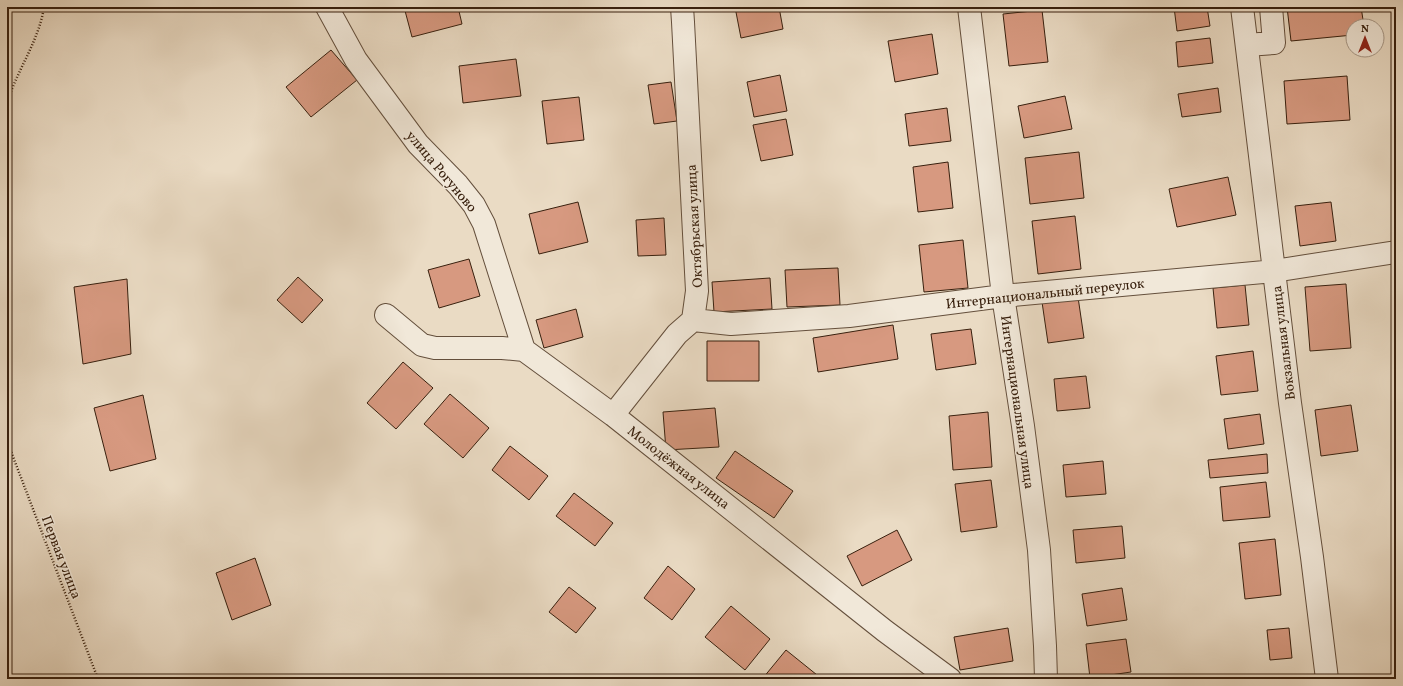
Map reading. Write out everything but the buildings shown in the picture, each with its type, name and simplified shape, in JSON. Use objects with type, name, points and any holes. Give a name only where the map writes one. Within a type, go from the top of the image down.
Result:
[{"type":"street","name":"улица Рогуново","points":[[327,7],[356,60],[418,144],[458,185],[474,205],[484,224],[524,350]]},
{"type":"street","name":"Октябрьская улица","points":[[682,7],[697,291],[693,320]]},
{"type":"street","name":"Интернациональная улица","points":[[969,7],[1003,296],[1023,426],[1039,550],[1046,679]]},
{"type":"street","name":"Вокзальная улица","points":[[1242,7],[1290,403],[1312,557],[1327,679]]},
{"type":"street","points":[[1247,45],[1274,44],[1270,7]]},
{"type":"street","name":"Интернациональный переулок","points":[[693,320],[731,324],[849,316],[1003,296],[1274,271],[1396,252]]},
{"type":"street","points":[[386,314],[422,345],[435,348],[502,348],[524,350]]},
{"type":"street","points":[[613,415],[677,334],[693,320]]},
{"type":"street","name":"Молодёжная улица","points":[[524,350],[613,415],[885,631],[950,679]]},
{"type":"path","points":[[7,103],[12,88],[34,41],[43,16],[44,7]]},
{"type":"path","name":"Первая улица","points":[[7,441],[98,679]]}]
